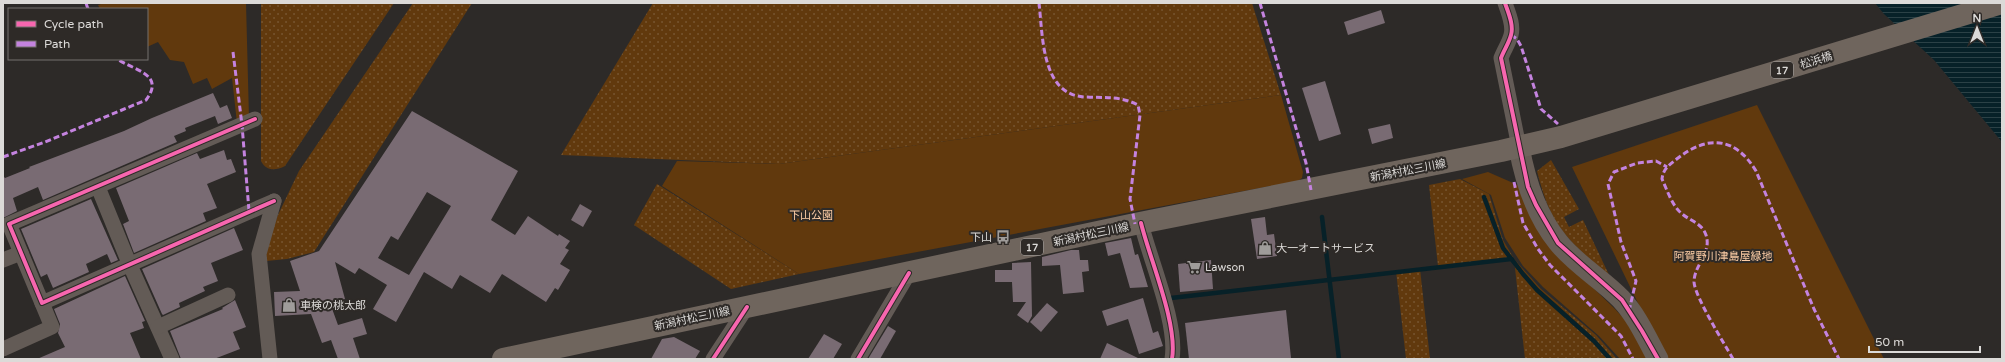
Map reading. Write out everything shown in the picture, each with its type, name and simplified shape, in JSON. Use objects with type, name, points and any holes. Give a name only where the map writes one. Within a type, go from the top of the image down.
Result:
[{"type":"main road","name":"松浜橋","points":[[1561,137],[2002,3]]},
{"type":"main road","name":"新潟村松三川線","points":[[503,359],[548,354],[746,307],[1141,223],[1520,147],[1561,137]]},
{"type":"street","points":[[1505,3],[1512,27],[1511,35],[1504,47],[1501,58],[1528,187],[1536,205],[1558,243],[1622,300],[1642,330],[1658,359]]},
{"type":"street","points":[[3,349],[52,327],[9,224],[255,119]]},
{"type":"street","points":[[98,187],[129,263],[172,359]]},
{"type":"street","points":[[42,303],[129,263],[274,201],[259,254],[270,359]]},
{"type":"street","points":[[1141,223],[1170,320],[1174,340],[1172,359]]},
{"type":"street","points":[[3,260],[21,253]]},
{"type":"street","points":[[858,359],[909,273]]},
{"type":"street","points":[[158,327],[228,295]]},
{"type":"street","points":[[713,359],[746,307]]},
{"type":"green space","points":[[104,3],[246,3],[249,118],[237,123],[232,78],[212,89],[207,78],[193,84],[184,62],[170,60],[158,42],[148,47],[148,8],[100,8],[98,5]]},
{"type":"green space","points":[[261,3],[394,3],[285,166],[278,169],[265,167],[261,161]]},
{"type":"green space","points":[[413,3],[472,3],[314,252],[287,259],[266,261],[265,254],[277,217],[299,171]]},
{"type":"green space","points":[[653,3],[1252,3],[1281,95],[779,164],[561,155]]},
{"type":"green space","name":"下山公園","points":[[1281,95],[1303,172],[1302,178],[1298,181],[799,274],[662,186],[677,161],[779,164]]},
{"type":"green space","name":"阿賀野川津島屋緑地","points":[[1757,105],[1884,359],[1665,359],[1572,167]]},
{"type":"green space","points":[[1551,160],[1579,209],[1564,217],[1569,227],[1583,220],[1610,277],[1572,242],[1555,220],[1542,190],[1537,171]]},
{"type":"green space","points":[[1488,172],[1520,186],[1587,282],[1637,333],[1651,359],[1620,359],[1599,336],[1543,287],[1523,266],[1505,238],[1491,195],[1462,179]]},
{"type":"green space","points":[[1460,179],[1489,194],[1503,240],[1513,257],[1438,266],[1429,185]]},
{"type":"green space","points":[[657,184],[799,274],[731,289],[634,225]]},
{"type":"green space","points":[[1514,259],[1541,289],[1596,335],[1617,359],[1525,359]]},
{"type":"green space","points":[[1420,269],[1430,359],[1406,359],[1396,271]]},
{"type":"water","points":[[1875,3],[2002,3],[2002,142],[1934,60],[1884,14]]},
{"type":"building","points":[[1381,10],[1385,23],[1348,35],[1344,22]]},
{"type":"building","points":[[1325,81],[1341,134],[1319,141],[1302,88]]},
{"type":"building","points":[[213,93],[220,108],[227,105],[232,118],[218,124],[215,116],[185,128],[186,131],[174,136],[177,142],[43,200],[38,187],[13,198],[17,211],[3,218],[3,176],[5,178],[30,168],[29,167],[124,131]]},
{"type":"building","points":[[412,111],[518,171],[491,220],[515,235],[528,216],[558,236],[559,234],[570,241],[565,248],[569,250],[560,264],[570,270],[558,290],[555,288],[546,302],[502,274],[490,293],[460,275],[452,289],[424,272],[396,322],[373,309],[387,285],[359,268],[355,274],[335,262],[345,299],[330,303],[338,325],[362,318],[367,334],[353,338],[360,359],[338,359],[331,340],[322,343],[311,314],[275,316],[274,292],[300,291],[290,261],[319,251]],"holes":[[[427,192],[451,206],[409,275],[378,258],[391,236],[398,240]]]},
{"type":"building","points":[[1390,124],[1393,138],[1372,144],[1368,129]]},
{"type":"building","points":[[224,150],[227,160],[231,159],[236,172],[207,184],[217,208],[203,213],[206,221],[134,253],[123,224],[129,221],[116,188],[197,153],[200,159]]},
{"type":"building","points":[[91,199],[118,260],[111,263],[107,254],[86,264],[89,272],[53,288],[47,274],[41,277],[21,229]]},
{"type":"building","points":[[580,204],[592,211],[583,227],[571,220]]},
{"type":"building","points":[[1265,217],[1267,235],[1274,234],[1277,256],[1257,259],[1251,219]]},
{"type":"building","points":[[234,228],[243,250],[211,263],[218,281],[203,287],[205,291],[179,303],[180,307],[163,315],[142,269]]},
{"type":"building","points":[[1131,238],[1135,255],[1138,254],[1148,287],[1130,288],[1120,253],[1108,256],[1105,243]]},
{"type":"building","points":[[1071,250],[1079,250],[1080,260],[1088,260],[1089,271],[1082,272],[1084,292],[1063,294],[1060,265],[1042,266],[1042,257]]},
{"type":"building","points":[[1211,260],[1213,289],[1180,292],[1178,264]]},
{"type":"building","points":[[1031,262],[1032,316],[1028,323],[1017,315],[1026,302],[1013,302],[1012,282],[995,282],[995,270],[1012,270],[1012,263]]},
{"type":"building","points":[[125,276],[145,321],[142,322],[144,328],[130,333],[141,359],[37,359],[65,347],[58,333],[60,324],[54,309]]},
{"type":"building","points":[[1143,298],[1153,333],[1158,331],[1163,346],[1139,354],[1128,319],[1107,326],[1102,311]]},
{"type":"building","points":[[235,300],[246,327],[233,332],[240,349],[214,359],[181,359],[170,331],[223,309],[222,308]]},
{"type":"building","points":[[1047,303],[1058,312],[1041,332],[1030,322]]},
{"type":"building","points":[[1286,310],[1291,358],[1189,359],[1185,323]]},
{"type":"building","points":[[888,326],[896,331],[880,359],[868,359]]},
{"type":"building","points":[[824,334],[842,344],[833,359],[808,359]]},
{"type":"building","points":[[674,337],[700,351],[695,359],[651,359],[662,339]]},
{"type":"building","points":[[1107,343],[1140,359],[1100,359]]},
{"type":"waterway","points":[[1484,197],[1503,248],[1523,274],[1537,290],[1594,341],[1610,359]]},
{"type":"waterway","points":[[1322,217],[1339,359]]},
{"type":"waterway","points":[[1171,298],[1511,259]]},
{"type":"marked path","points":[[86,3],[88,8]]},
{"type":"marked path","points":[[1039,3],[1047,62],[1053,76],[1061,87],[1072,94],[1087,97],[1119,99],[1138,105],[1140,115],[1130,199],[1135,224]]},
{"type":"marked path","points":[[1260,3],[1306,163],[1311,190]]},
{"type":"marked path","points":[[1511,35],[1517,39],[1521,46],[1541,109],[1558,124]]},
{"type":"marked path","points":[[233,52],[242,125],[249,211]]},
{"type":"marked path","points":[[3,157],[45,142],[146,100],[151,91],[152,84],[150,79],[145,74],[119,60]]},
{"type":"marked path","points":[[1733,359],[1704,309],[1694,282],[1697,270],[1707,248],[1706,235],[1699,225],[1684,216],[1678,210],[1662,179],[1666,169],[1678,158],[1689,150],[1700,145],[1711,143],[1721,143],[1731,146],[1740,152],[1756,171],[1814,309],[1839,359]]},
{"type":"marked path","points":[[1629,311],[1636,281],[1621,242],[1608,184],[1614,172],[1637,163],[1656,161],[1667,167]]},
{"type":"marked path","points":[[1514,182],[1523,223],[1538,249],[1550,265],[1621,336],[1633,359]]},
{"type":"cycle path","points":[[1505,3],[1512,31],[1501,58],[1528,187],[1536,205],[1558,243],[1622,300],[1658,359]]},
{"type":"cycle path","points":[[255,119],[9,224],[42,303],[274,201]]},
{"type":"cycle path","points":[[1141,223],[1167,310],[1173,345],[1172,359]]},
{"type":"cycle path","points":[[858,359],[909,273]]},
{"type":"cycle path","points":[[713,359],[747,307]]},
{"type":"place","name":"下山","points":[[1003,237]]},
{"type":"place","name":"大一オートサービス","points":[[1265,248]]},
{"type":"place","name":"Lawson","points":[[1194,267]]},
{"type":"place","name":"車検の桃太郎","points":[[289,305]]}]
